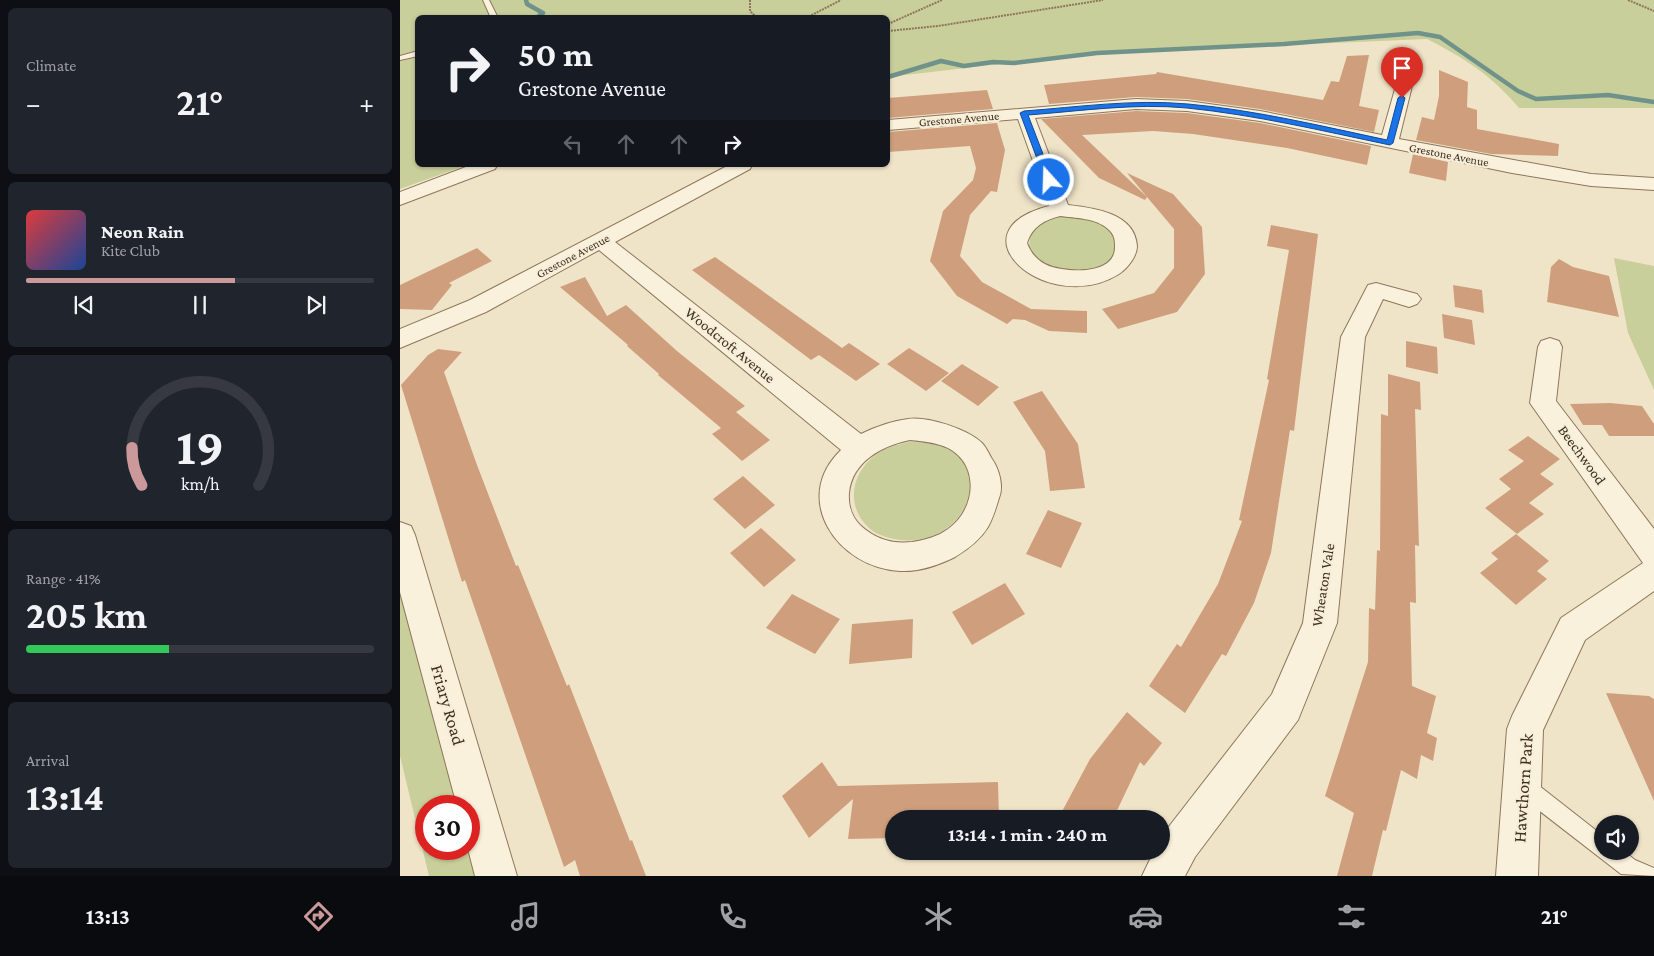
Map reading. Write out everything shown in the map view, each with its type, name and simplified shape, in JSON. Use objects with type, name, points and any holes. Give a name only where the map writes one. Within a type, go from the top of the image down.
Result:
[{"type":"street","points":[[1390,143],[1406,82]]},
{"type":"street","name":"Grestone Avenue","points":[[890,125],[1136,104],[1187,106],[1260,116],[1390,143],[1591,180],[1654,184]]},
{"type":"street","points":[[1024,113],[1060,210]]},
{"type":"street","points":[[400,199],[483,167]]},
{"type":"street","name":"Grestone Avenue","points":[[400,339],[478,306],[739,167]]},
{"type":"street","points":[[1060,210],[1092,212],[1114,222],[1127,237],[1127,254],[1121,262],[1101,275],[1072,279],[1044,273],[1024,260],[1016,243],[1022,227],[1040,215],[1060,210]]},
{"type":"street","name":"Woodcroft Avenue","points":[[601,241],[860,449]]},
{"type":"street","name":"Wheaton Vale","points":[[1163,876],[1181,843],[1285,707],[1320,623],[1353,337],[1376,290],[1409,300]]},
{"type":"street","name":"Beechwood","points":[[1550,347],[1543,403],[1654,553]]},
{"type":"street","points":[[910,429],[937,431],[960,440],[973,450],[982,463],[987,478],[987,493],[982,510],[973,525],[960,538],[942,549],[922,555],[902,557],[888,556],[864,548],[849,537],[839,524],[834,508],[834,492],[838,476],[847,462],[860,449],[875,439],[910,429]]},
{"type":"street","name":"Friary Road","points":[[400,535],[406,576],[496,876]]},
{"type":"street","name":"Hawthorn Park","points":[[1517,876],[1525,728],[1573,629],[1654,573]]},
{"type":"lane","points":[[486,0],[493,15]]},
{"type":"lane","points":[[400,58],[415,54]]},
{"type":"lane","points":[[1522,784],[1594,842]]},
{"type":"lane","points":[[1619,860],[1628,867],[1648,876]]},
{"type":"path","points":[[750,0],[750,11],[754,15]]},
{"type":"path","points":[[829,7],[841,0]]},
{"type":"path","points":[[812,15],[844,0]]},
{"type":"path","points":[[890,23],[942,0]]},
{"type":"path","points":[[890,31],[948,24],[1103,0]]},
{"type":"path","points":[[1628,0],[1654,11]]},
{"type":"green space","points":[[400,0],[1654,0],[1654,108],[1519,108],[1477,68],[1427,39],[1097,53],[890,77],[890,15],[415,15],[415,167],[461,167],[400,189]]},
{"type":"green space","points":[[1060,217],[1079,217],[1104,225],[1115,239],[1118,248],[1111,260],[1101,267],[1090,271],[1078,272],[1055,268],[1036,257],[1029,248],[1030,234],[1042,223]]},
{"type":"green space","points":[[1614,258],[1654,266],[1654,390],[1628,333]]},
{"type":"green space","points":[[909,442],[940,446],[960,458],[969,474],[970,493],[962,512],[947,528],[926,538],[900,540],[880,535],[869,528],[856,510],[854,490],[861,470],[868,461],[892,446]]},
{"type":"green space","points":[[404,592],[457,795],[415,795],[415,818],[400,756],[400,593]]},
{"type":"green space","points":[[425,860],[473,860],[478,876],[429,876]]},
{"type":"building","points":[[1369,55],[1359,106],[1379,110],[1374,132],[1260,109],[1187,99],[1136,97],[1049,104],[1044,85],[1156,74],[1157,72],[1323,100],[1331,81],[1339,82],[1347,56]]},
{"type":"building","points":[[1439,70],[1468,82],[1467,107],[1477,110],[1477,129],[1559,144],[1558,156],[1491,154],[1416,140],[1422,117],[1434,120],[1439,96]]},
{"type":"building","points":[[987,90],[993,109],[890,118],[890,98]]},
{"type":"building","points":[[1136,111],[1187,113],[1260,123],[1371,146],[1367,165],[1287,148],[1193,134],[1153,131],[1082,135],[1147,197],[1145,200],[1099,178],[1041,119]]},
{"type":"building","points":[[997,123],[1005,150],[997,192],[991,191],[970,215],[960,256],[982,282],[1031,309],[1087,311],[1087,333],[1049,331],[1025,320],[1013,319],[1007,324],[957,296],[930,261],[943,211],[973,180],[976,168],[970,146],[890,152],[890,132]]},
{"type":"building","points":[[1413,154],[1448,162],[1446,181],[1409,173]]},
{"type":"building","points":[[1127,173],[1173,194],[1202,227],[1205,274],[1177,312],[1118,329],[1102,309],[1154,293],[1174,268],[1174,229]]},
{"type":"building","points":[[1271,225],[1318,234],[1294,431],[1290,430],[1271,553],[1254,603],[1226,656],[1222,654],[1185,713],[1149,686],[1177,644],[1181,647],[1218,584],[1242,521],[1239,520],[1269,380],[1267,379],[1289,250],[1267,246]]},
{"type":"building","points":[[477,248],[492,261],[449,283],[452,285],[432,310],[400,309],[400,285]]},
{"type":"building","points":[[715,257],[842,348],[849,343],[880,364],[856,381],[819,355],[811,360],[692,270]]},
{"type":"building","points":[[1559,259],[1573,267],[1609,276],[1619,317],[1547,302],[1551,267]]},
{"type":"building","points":[[585,277],[607,316],[626,305],[677,351],[745,406],[736,412],[770,440],[742,461],[712,434],[721,428],[658,375],[628,345],[560,287]]},
{"type":"building","points":[[1453,285],[1482,290],[1484,313],[1455,307]]},
{"type":"building","points":[[1442,314],[1472,320],[1475,345],[1444,338]]},
{"type":"building","points":[[1406,341],[1437,347],[1438,374],[1406,367]]},
{"type":"building","points":[[909,348],[949,373],[926,391],[887,364]]},
{"type":"building","points":[[438,349],[462,352],[444,372],[516,566],[518,565],[567,686],[569,684],[630,841],[632,840],[646,876],[580,876],[575,860],[564,867],[465,580],[462,582],[401,385],[428,355]]},
{"type":"building","points":[[962,364],[999,387],[978,406],[941,381]]},
{"type":"building","points":[[1388,374],[1420,382],[1421,410],[1415,409],[1419,546],[1415,545],[1416,603],[1410,602],[1412,686],[1436,696],[1427,733],[1437,738],[1433,761],[1421,755],[1417,779],[1401,770],[1386,831],[1383,830],[1372,876],[1337,876],[1354,813],[1325,796],[1368,662],[1369,608],[1375,610],[1377,550],[1380,551],[1381,414],[1388,416]]},
{"type":"building","points":[[1042,391],[1078,444],[1085,488],[1050,491],[1045,451],[1013,402]]},
{"type":"building","points":[[1610,403],[1642,406],[1654,424],[1654,436],[1609,436],[1602,425],[1583,425],[1570,404]]},
{"type":"building","points":[[1528,436],[1560,459],[1540,474],[1554,484],[1529,503],[1544,514],[1517,534],[1485,508],[1511,489],[1499,479],[1524,461],[1508,450]]},
{"type":"building","points":[[743,476],[775,505],[745,529],[713,499]]},
{"type":"building","points":[[1048,510],[1082,523],[1061,568],[1026,554]]},
{"type":"building","points":[[761,528],[796,560],[764,587],[730,553]]},
{"type":"building","points":[[1516,534],[1549,561],[1537,571],[1547,579],[1516,605],[1480,573],[1498,559],[1491,553]]},
{"type":"building","points":[[1005,583],[1025,614],[972,645],[952,612]]},
{"type":"building","points":[[792,594],[840,619],[815,654],[766,628]]},
{"type":"building","points":[[913,619],[912,658],[849,664],[852,624]]},
{"type":"building","points":[[1606,693],[1649,696],[1654,699],[1654,801]]},
{"type":"building","points":[[1127,712],[1162,743],[1144,766],[1140,762],[1117,810],[1063,810],[1090,759]]},
{"type":"building","points":[[822,762],[838,786],[998,782],[999,810],[885,810],[885,838],[848,839],[853,799],[809,838],[782,796]]},
{"type":"waterway","points":[[526,0],[527,4],[543,13],[540,15]]},
{"type":"waterway","points":[[890,76],[941,61],[964,66],[993,62],[1014,63],[1097,53],[1284,44],[1418,33],[1440,37],[1518,91],[1536,99],[1608,95],[1654,102]]},
{"type":"route","points":[[1049,180],[1024,113],[1136,104],[1187,106],[1260,116],[1390,143],[1402,98]]}]
